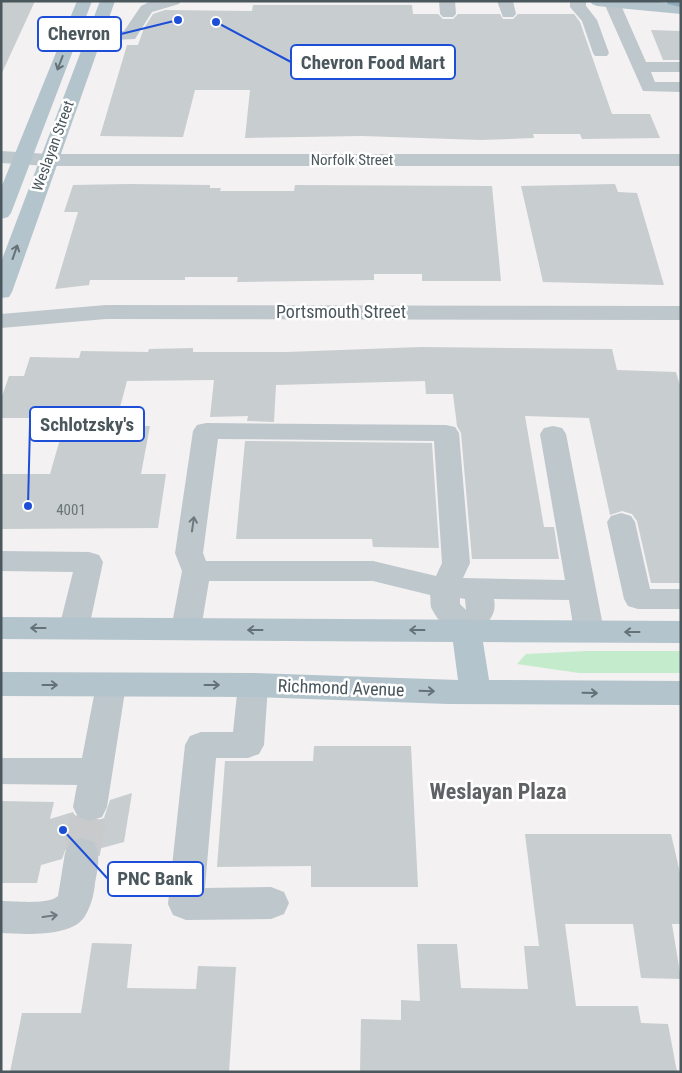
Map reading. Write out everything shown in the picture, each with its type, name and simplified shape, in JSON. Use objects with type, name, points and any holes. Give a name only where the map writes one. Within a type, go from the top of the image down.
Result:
[{"type":"highway","points":[[673,1],[681,2]]},
{"type":"main road","points":[[66,1],[82,7]]},
{"type":"main road","name":"Weslayan Street","points":[[1,292],[108,1]]},
{"type":"main road","points":[[605,2],[681,9]]},
{"type":"main road","points":[[96,31],[124,3]]},
{"type":"main road","name":"Weslayan Street","points":[[3,204],[82,7]]},
{"type":"main road","points":[[1,628],[681,632]]},
{"type":"main road","points":[[467,631],[475,692]]},
{"type":"main road","name":"Richmond Avenue","points":[[1,684],[253,685],[475,692],[681,693]]},
{"type":"street","points":[[70,37],[96,31],[129,36],[134,31],[142,13],[146,9],[158,4],[174,1]]},
{"type":"street","points":[[578,1],[578,7],[589,20],[601,53]]},
{"type":"street","points":[[605,2],[649,87],[681,87]]},
{"type":"street","points":[[640,67],[681,67]]},
{"type":"street","name":"Norfolk Street","points":[[1,157],[22,160],[681,160]]},
{"type":"street","name":"Norfolk Street","points":[[1,163],[22,160]]},
{"type":"street","name":"Portsmouth Street","points":[[1,322],[106,312],[681,313]]},
{"type":"street","points":[[186,629],[196,571],[189,554],[206,431],[446,433],[456,563],[444,588],[446,607],[467,631],[481,610],[479,589]]},
{"type":"street","points":[[553,434],[589,631]]},
{"type":"street","points":[[621,522],[638,599],[681,599]]},
{"type":"street","points":[[1,561],[89,562],[74,628]]},
{"type":"street","points":[[196,571],[373,571],[444,588],[581,590]]},
{"type":"street","points":[[90,807],[94,772],[111,685]]},
{"type":"street","points":[[253,685],[248,745],[201,745],[186,904],[271,903]]},
{"type":"street","points":[[1,771],[94,772]]},
{"type":"street","points":[[1,916],[47,917],[64,913],[72,906],[82,853]]},
{"type":"green space","points":[[587,651],[681,651],[681,673],[579,673],[517,664],[526,654]]},
{"type":"building","points":[[1,1],[35,1],[1,75]]},
{"type":"building","points":[[253,5],[412,5],[413,14],[438,14],[443,19],[453,19],[458,14],[500,14],[503,19],[513,19],[518,14],[574,14],[580,22],[612,114],[650,114],[660,138],[582,139],[580,134],[533,134],[534,138],[481,140],[362,136],[245,138],[250,90],[195,90],[183,137],[100,136],[127,45],[138,45],[144,28],[153,14],[165,10],[252,11]]},
{"type":"building","points":[[651,30],[681,31],[681,60],[663,60]]},
{"type":"building","points":[[615,184],[618,192],[637,193],[664,285],[543,282],[521,186]]},
{"type":"building","points":[[73,185],[210,185],[210,188],[221,188],[220,191],[294,191],[295,185],[492,186],[501,281],[422,281],[422,274],[374,274],[374,280],[237,282],[238,277],[185,277],[185,280],[90,280],[89,285],[55,289],[78,212],[64,212]]},
{"type":"building","points":[[421,347],[612,349],[617,370],[676,372],[681,389],[681,583],[651,583],[637,521],[632,514],[622,511],[610,515],[589,418],[525,416],[544,527],[554,527],[559,559],[472,559],[461,433],[457,426],[453,394],[426,394],[425,381],[276,385],[274,422],[247,421],[248,416],[210,417],[214,380],[127,381],[115,426],[150,426],[141,474],[166,474],[158,528],[1,529],[1,474],[50,474],[66,418],[1,418],[1,399],[9,376],[24,376],[30,357],[79,358],[81,351],[148,352],[149,349],[193,348],[193,352],[287,352]]},
{"type":"building","points":[[245,441],[432,443],[439,548],[373,547],[372,539],[236,539]]},
{"type":"building","points":[[314,746],[411,746],[418,887],[311,887],[311,866],[217,867],[225,761],[313,761]]},
{"type":"building","points":[[132,793],[124,842],[98,849],[95,840],[83,836],[69,840],[62,859],[41,865],[37,883],[1,883],[1,801],[54,802],[50,819],[73,812],[77,819],[91,823],[104,818],[110,800]]},
{"type":"building","points":[[525,834],[671,834],[681,877],[681,924],[672,924],[681,979],[641,978],[633,924],[565,924],[576,1006],[638,1006],[641,1023],[668,1024],[677,1072],[360,1072],[361,1019],[401,1020],[401,1000],[420,1001],[417,944],[457,944],[461,988],[528,989],[524,946],[539,946]]},
{"type":"building","points":[[92,943],[132,944],[127,988],[196,989],[198,966],[236,967],[229,1072],[10,1072],[22,1013],[81,1013]]},
{"type":"tunnel","points":[[82,853],[90,807]]},
{"type":"place","name":"Chevron","points":[[178,20]]},
{"type":"place","name":"Chevron Food Mart","points":[[216,22]]},
{"type":"place","name":"Schlotzsky's","points":[[28,506]]},
{"type":"place","name":"PNC Bank","points":[[63,830]]},
{"type":"district","name":"Weslayan Plaza","points":[[498,791]]}]
